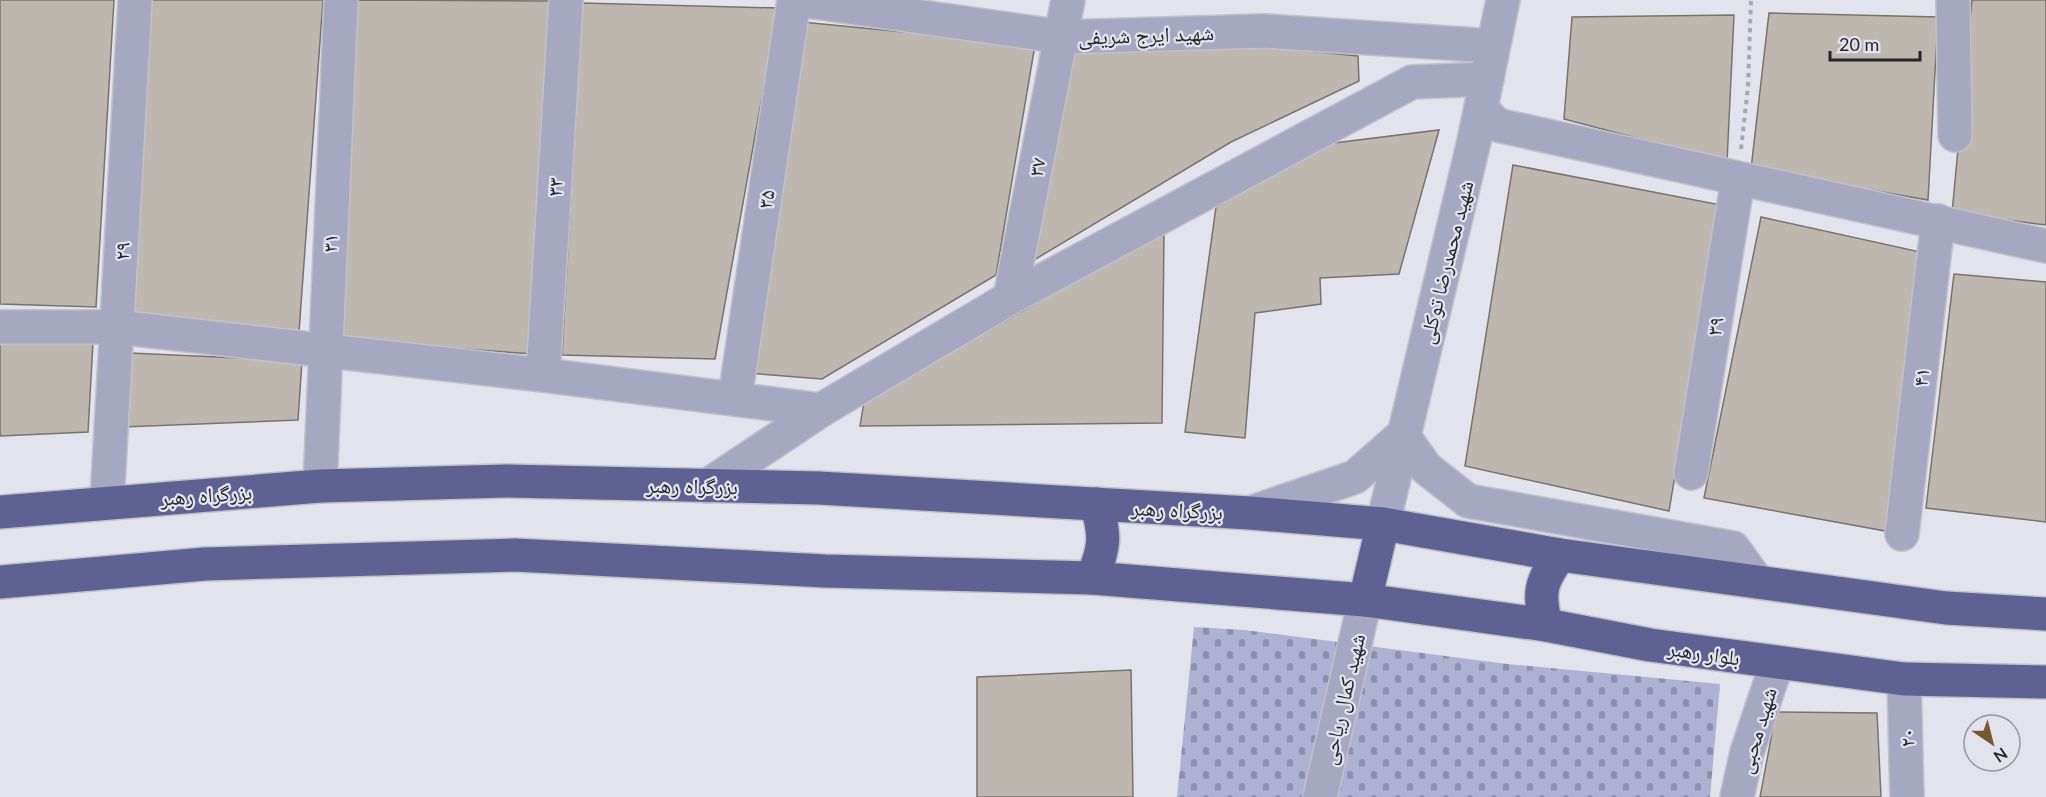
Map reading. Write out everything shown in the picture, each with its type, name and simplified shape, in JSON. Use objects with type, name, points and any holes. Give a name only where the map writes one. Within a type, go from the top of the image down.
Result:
[{"type":"highway","name":"بزرگراه رهبر","points":[[0,512],[320,486],[506,482],[819,488],[1250,513],[1383,524]]},
{"type":"highway","points":[[1092,578],[1103,552],[1104,529],[1096,504]]},
{"type":"highway","points":[[0,582],[206,564],[515,555],[825,571],[1092,578],[1365,600],[1383,524],[1560,555],[1756,580],[1946,608],[2046,614]]},
{"type":"highway","points":[[1546,625],[1539,597],[1545,575],[1560,555]]},
{"type":"highway","name":"بلوار رهبر","points":[[1365,600],[1546,625],[1650,645],[1904,679],[2046,682]]},
{"type":"street","name":"۲۹","points":[[107,502],[135,0]]},
{"type":"street","name":"۳۱","points":[[320,486],[324,350],[341,0]]},
{"type":"street","name":"۳۳","points":[[543,375],[566,0]]},
{"type":"street","name":"۳۵","points":[[735,398],[794,0]]},
{"type":"street","name":"شهید ایرج شریفی","points":[[800,0],[857,4],[1063,37],[1264,31],[1494,46]]},
{"type":"street","name":"۳۷","points":[[1010,298],[1063,37],[1068,0]]},
{"type":"street","name":"شهید محمدرضا توکلی","points":[[1383,524],[1484,94],[1503,0]]},
{"type":"street","points":[[1953,0],[1955,135]]},
{"type":"street","points":[[707,486],[821,410],[1010,298],[1412,82],[1484,94],[1497,125],[2046,246]]},
{"type":"street","name":"۳۹","points":[[1691,473],[1738,179]]},
{"type":"street","name":"۴۱","points":[[1902,534],[1938,221]]},
{"type":"street","points":[[0,327],[116,327],[543,375],[821,410]]},
{"type":"street","points":[[1250,513],[1355,477],[1403,435],[1426,468],[1468,501],[1733,548],[1756,580]]},
{"type":"street","name":"شهید کمال ریاحی","points":[[1320,797],[1365,600]]},
{"type":"street","name":"شهید محبی","points":[[1737,797],[1747,752],[1777,663]]},
{"type":"street","name":"۲۰","points":[[1904,679],[1907,797]]},
{"type":"path","points":[[1738,179],[1748,87],[1751,0]]},
{"type":"green space","points":[[1194,627],[1244,630],[1507,664],[1720,684],[1710,797],[1177,797]]},
{"type":"building","points":[[0,0],[114,0],[96,307],[0,304]]},
{"type":"building","points":[[144,0],[323,0],[299,332],[128,316]]},
{"type":"building","points":[[356,0],[550,1],[534,354],[334,340]]},
{"type":"building","points":[[1972,0],[2046,0],[2046,225],[1952,213]]},
{"type":"building","points":[[582,3],[778,8],[715,359],[562,355]]},
{"type":"building","points":[[1769,13],[1938,17],[1928,200],[1751,169]]},
{"type":"building","points":[[1734,15],[1727,162],[1564,119],[1572,17]]},
{"type":"building","points":[[802,22],[1035,45],[996,275],[822,379],[748,373]]},
{"type":"building","points":[[1230,43],[1358,56],[1359,81],[1231,142],[1029,263],[1072,49]]},
{"type":"building","points":[[1439,130],[1399,274],[1320,278],[1321,304],[1255,313],[1245,438],[1185,432],[1216,207],[1326,144]]},
{"type":"building","points":[[1513,165],[1721,205],[1669,511],[1465,466]]},
{"type":"building","points":[[1761,217],[1934,255],[1902,534],[1704,498]]},
{"type":"building","points":[[1164,230],[1162,423],[860,426],[864,402]]},
{"type":"building","points":[[1954,274],[2046,282],[2046,522],[1926,508]]},
{"type":"building","points":[[0,340],[93,342],[88,432],[0,436]]},
{"type":"building","points":[[130,353],[302,361],[298,420],[123,427]]},
{"type":"building","points":[[1131,670],[1133,797],[977,797],[977,677]]},
{"type":"building","points":[[1776,712],[1877,713],[1881,797],[1760,797]]}]
